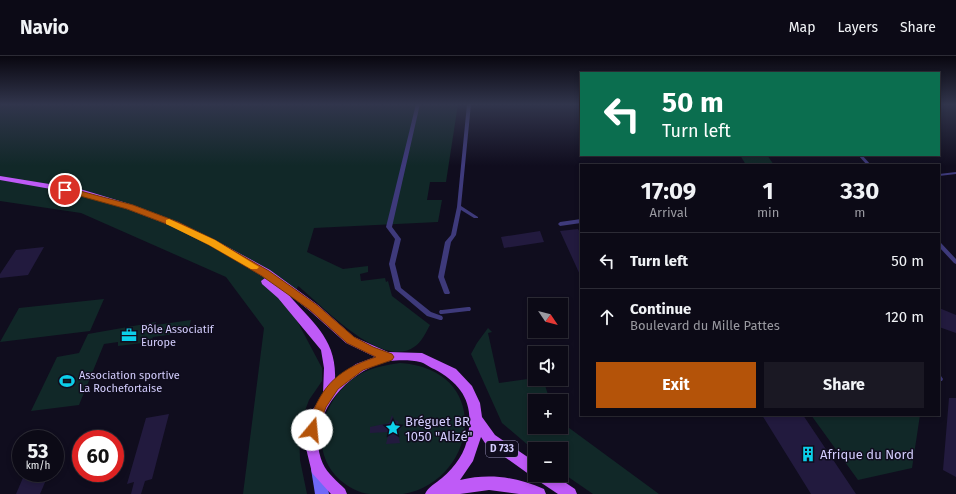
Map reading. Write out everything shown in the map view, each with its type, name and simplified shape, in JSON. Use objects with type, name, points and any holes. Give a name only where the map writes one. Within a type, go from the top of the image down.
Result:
[{"type":"main road","points":[[0,178],[80,192],[130,207],[175,224],[266,273],[314,308],[350,340],[369,350],[388,357]]},
{"type":"main road","points":[[240,259],[282,295],[324,344],[328,351],[330,366],[328,393]]},
{"type":"main road","points":[[340,494],[328,483],[318,469],[313,456],[311,443],[315,417],[328,393],[342,378],[369,362],[388,357],[403,356],[422,358],[434,362],[449,370],[461,381],[470,395],[476,419],[474,439],[467,459],[453,477],[432,494]]},
{"type":"main road","name":"D 733","points":[[476,419],[490,439],[528,465]]},
{"type":"main road","points":[[437,494],[463,485],[482,482],[506,483],[539,494]]},
{"type":"main road","points":[[552,482],[570,494]]},
{"type":"street","points":[[318,469],[322,494]]},
{"type":"lane","points":[[413,124],[389,227],[398,239],[392,264],[398,289],[429,314],[441,315],[468,309]]},
{"type":"lane","points":[[447,293],[441,277],[448,242],[453,235],[459,207],[467,124]]},
{"type":"lane","points":[[861,156],[868,164]]},
{"type":"lane","points":[[940,175],[956,173]]},
{"type":"lane","points":[[459,207],[476,216]]},
{"type":"lane","points":[[560,224],[580,222]]},
{"type":"lane","points":[[940,247],[956,262]]},
{"type":"green space","points":[[0,124],[455,124],[446,182],[430,182],[427,200],[442,200],[438,222],[314,228],[307,252],[343,269],[368,266],[368,272],[360,274],[361,281],[385,278],[386,282],[388,281],[392,296],[430,325],[424,337],[414,347],[401,352],[385,350],[369,343],[353,332],[298,286],[291,305],[280,301],[294,315],[322,368],[322,381],[309,400],[299,427],[300,460],[307,494],[243,494],[264,328],[226,277],[81,213],[0,201]]},
{"type":"green space","points":[[741,156],[768,156],[773,164],[745,164]]},
{"type":"green space","points":[[104,299],[90,331],[0,342],[19,308]]},
{"type":"green space","name":"Association sportive La Rochefortaise","points":[[191,320],[188,332],[153,337],[151,342],[118,346],[118,342],[104,344],[79,405],[31,411],[57,357],[79,353],[88,334],[156,322],[156,325]]},
{"type":"green space","points":[[488,328],[492,332],[488,333],[499,383],[528,379],[528,386],[545,386],[548,394],[528,394],[528,434],[568,434],[568,427],[659,494],[593,494],[568,477],[568,442],[528,442],[528,445],[502,423],[471,354]]},
{"type":"green space","points":[[400,363],[430,370],[451,384],[462,404],[465,426],[460,448],[447,469],[428,485],[403,494],[370,494],[362,492],[343,483],[329,467],[323,453],[322,438],[324,422],[329,408],[338,394],[349,382],[367,371],[381,366]]},
{"type":"green space","points":[[812,416],[920,416],[912,468],[858,480]]},
{"type":"building","points":[[578,229],[580,232],[580,275],[560,231]]},
{"type":"building","points":[[540,231],[544,242],[504,248],[501,237]]},
{"type":"building","points":[[44,247],[28,275],[0,278],[0,274],[16,250]]},
{"type":"building","points":[[940,308],[956,315],[956,333],[940,327]]},
{"type":"building","points":[[949,398],[956,398],[956,477],[943,470]]},
{"type":"building","points":[[169,414],[152,479],[145,481],[141,494],[131,494],[134,482],[127,484],[146,418]]},
{"type":"building","points":[[392,415],[394,420],[398,421],[401,430],[397,431],[400,443],[386,444],[389,432],[370,433],[370,427],[389,423]]},
{"type":"building","name":"Afrique du Nord","points":[[763,416],[804,416],[856,494],[811,494]]},
{"type":"building","points":[[21,482],[45,482],[40,494],[16,494]]},
{"type":"slow traffic","points":[[169,222],[212,242],[254,267]]},
{"type":"place","name":"Pôle Associatif Europe","points":[[129,335]]},
{"type":"place","name":"Association sportive La Rochefortaise","points":[[67,381]]},
{"type":"place","name":"Bréguet BR 1050 \"Alizé\"","points":[[393,428]]},
{"type":"place","name":"Afrique du Nord","points":[[808,454]]},
{"type":"route","points":[[65,190],[80,192],[130,207],[175,224],[212,242],[266,273],[314,308],[350,340],[369,350],[388,357],[369,362],[342,378],[328,393],[321,405],[315,417],[312,430]]}]
